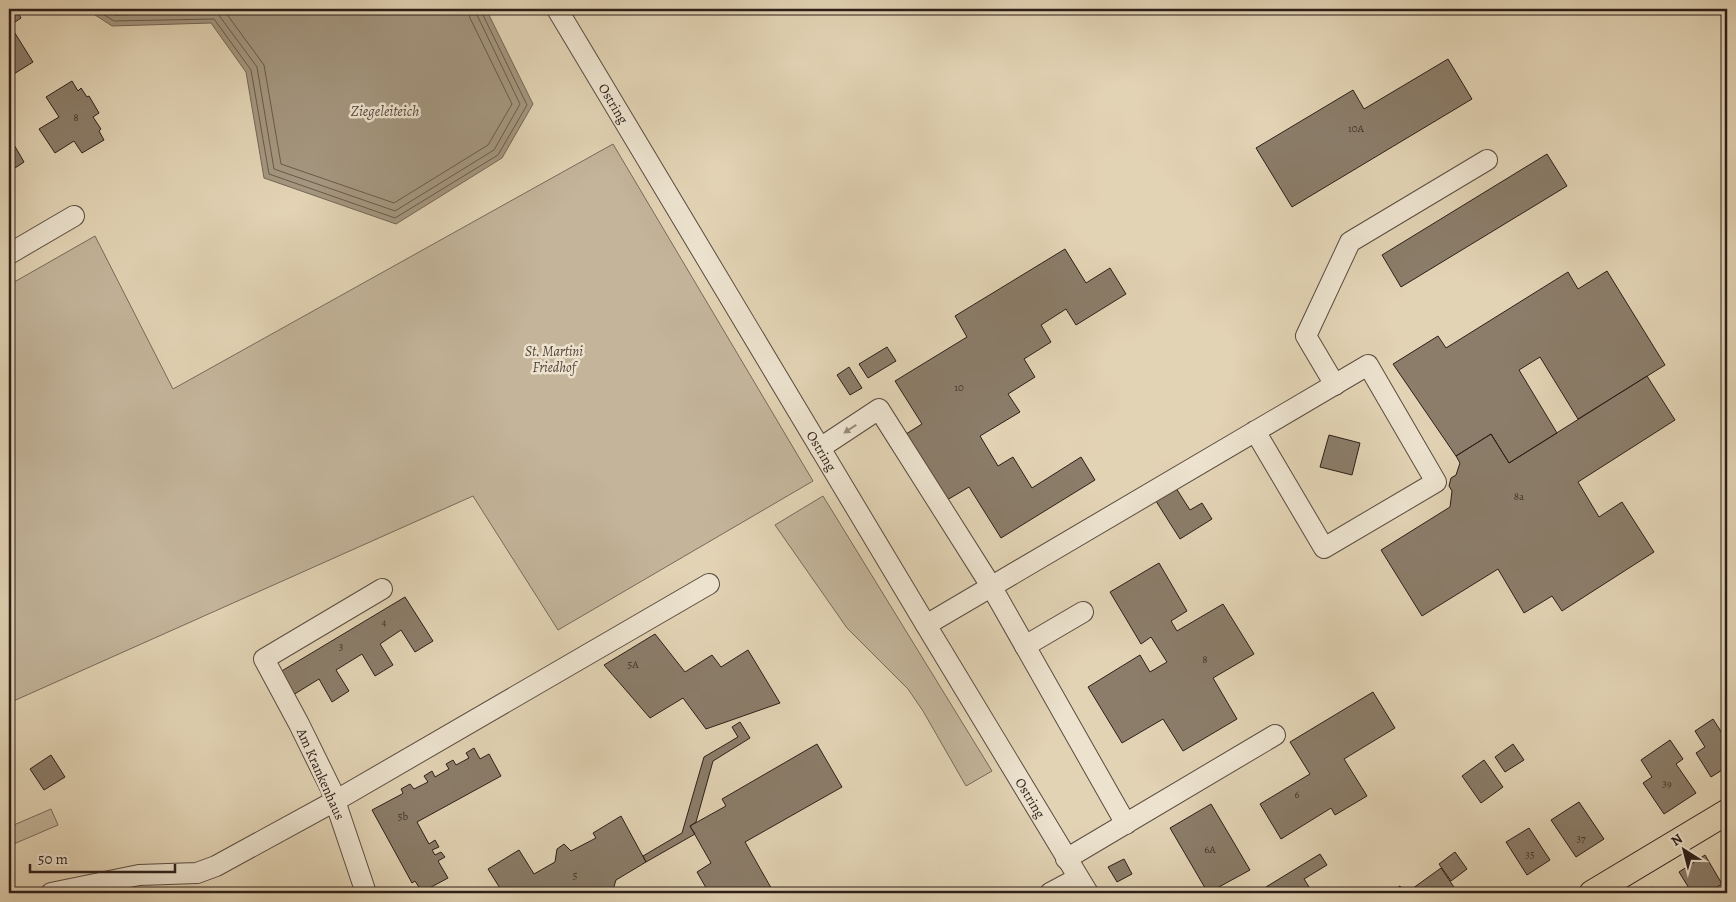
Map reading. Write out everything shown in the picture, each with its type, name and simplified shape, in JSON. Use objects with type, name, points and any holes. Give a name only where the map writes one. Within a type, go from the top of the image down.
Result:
[{"type":"main road","points":[[1592,893],[1727,812]]},
{"type":"street","name":"Ostring","points":[[557,9],[1083,886]]},
{"type":"street","points":[[1335,385],[1306,336],[1350,242],[1487,160]]},
{"type":"street","points":[[9,254],[74,216]]},
{"type":"street","points":[[926,626],[991,586],[1255,431],[1335,385],[1368,365],[1436,482],[1324,548],[1255,431]]},
{"type":"street","points":[[820,448],[880,410],[991,586],[1126,824]]},
{"type":"street","points":[[51,893],[139,875],[197,873],[216,866],[335,801],[709,584]]},
{"type":"street","name":"Am Krankenhaus","points":[[366,893],[335,801],[299,724],[264,659],[382,589]]},
{"type":"street","points":[[1025,646],[1083,612]]},
{"type":"street","points":[[1066,859],[1275,734]]},
{"type":"street","points":[[1050,893],[1083,886]]},
{"type":"green space","name":"St. Martini Friedhof","points":[[613,144],[813,481],[558,630],[473,496],[9,703],[9,285],[95,236],[173,389]]},
{"type":"green space","points":[[823,496],[992,771],[966,786],[923,711],[908,689],[847,628],[775,525]]},
{"type":"green space","points":[[51,809],[58,825],[9,846],[9,827]]},
{"type":"water","name":"Ziegeleiteich","points":[[86,9],[486,9],[533,104],[502,158],[396,224],[264,178],[246,72],[211,23],[112,26]]},
{"type":"building","points":[[16,9],[21,18],[9,26],[9,11]]},
{"type":"building","points":[[13,30],[33,62],[9,77],[9,32]]},
{"type":"building","points":[[1448,59],[1472,99],[1292,207],[1256,148],[1353,90],[1364,109]]},
{"type":"building","points":[[72,81],[78,91],[81,88],[87,97],[89,96],[99,113],[93,117],[101,129],[99,131],[104,140],[82,153],[74,141],[55,153],[39,129],[59,117],[46,97]]},
{"type":"building","points":[[9,136],[24,162],[9,172]]},
{"type":"building","points":[[1547,154],[1567,186],[1401,287],[1382,255]]},
{"type":"building","points":[[1065,249],[1086,283],[1110,268],[1126,294],[1076,325],[1066,309],[1041,325],[1051,342],[1024,359],[1035,377],[1008,394],[1020,412],[980,436],[998,466],[1013,457],[1032,488],[1081,457],[1095,480],[1001,538],[969,487],[947,500],[906,434],[922,424],[895,381],[967,337],[955,316]]},
{"type":"building","points":[[1607,271],[1665,365],[1578,419],[1540,357],[1519,370],[1557,433],[1509,463],[1491,434],[1456,456],[1393,364],[1438,336],[1446,348],[1568,272],[1578,289]]},
{"type":"building","points":[[887,347],[896,361],[868,378],[859,364]]},
{"type":"building","points":[[849,367],[862,388],[850,395],[837,375]]},
{"type":"building","points":[[1647,376],[1675,420],[1578,482],[1599,517],[1622,502],[1654,552],[1562,611],[1552,596],[1524,613],[1498,569],[1422,616],[1381,550],[1450,507],[1452,491],[1449,486],[1451,478],[1456,475],[1460,463],[1456,456],[1491,434],[1509,463]]},
{"type":"building","points":[[1329,435],[1360,443],[1352,475],[1320,467]]},
{"type":"building","points":[[1174,485],[1190,510],[1202,503],[1212,519],[1180,539],[1154,498]]},
{"type":"building","points":[[1159,563],[1187,611],[1171,621],[1177,631],[1223,604],[1254,654],[1213,678],[1237,719],[1183,751],[1163,719],[1122,743],[1088,687],[1140,655],[1150,672],[1167,662],[1151,637],[1141,644],[1110,592]]},
{"type":"building","points":[[405,597],[433,641],[415,652],[401,630],[380,644],[393,665],[375,676],[362,654],[336,670],[349,691],[332,702],[319,679],[293,695],[280,672]]},
{"type":"building","points":[[655,634],[685,672],[712,655],[721,667],[748,650],[780,703],[706,729],[683,698],[650,718],[604,665]]},
{"type":"building","points":[[1373,692],[1395,728],[1344,759],[1367,796],[1335,815],[1331,808],[1281,839],[1260,804],[1310,774],[1290,742]]},
{"type":"building","points":[[1713,719],[1727,741],[1727,767],[1711,777],[1696,753],[1705,747],[1695,731]]},
{"type":"building","points":[[740,722],[750,738],[713,761],[696,822],[690,826],[695,834],[646,862],[643,856],[682,833],[704,757],[738,737],[732,727]]},
{"type":"building","points":[[1670,740],[1683,759],[1676,764],[1696,793],[1664,814],[1643,783],[1652,777],[1641,760]]},
{"type":"building","points":[[817,744],[842,787],[745,842],[774,893],[709,893],[697,872],[711,863],[690,826],[726,806],[722,799]]},
{"type":"building","points":[[1513,744],[1524,760],[1505,772],[1495,757]]},
{"type":"building","points":[[474,748],[480,759],[489,754],[501,776],[417,822],[429,844],[435,840],[439,847],[432,850],[435,855],[441,852],[445,857],[438,861],[448,878],[422,892],[415,881],[412,883],[372,810],[402,794],[401,789],[410,784],[414,789],[428,782],[424,776],[432,771],[435,777],[449,769],[446,764],[453,760],[456,765],[469,758],[466,753]]},
{"type":"building","points":[[51,755],[65,777],[44,790],[30,769]]},
{"type":"building","points":[[1484,760],[1503,787],[1481,803],[1462,776]]},
{"type":"building","points":[[1579,802],[1604,839],[1576,857],[1551,820]]},
{"type":"building","points":[[1211,804],[1250,870],[1208,893],[1170,828]]},
{"type":"building","points":[[621,816],[646,862],[616,880],[612,893],[503,893],[488,869],[519,850],[534,874],[555,862],[557,849],[564,844],[571,851],[596,838],[593,833]]},
{"type":"building","points":[[1529,828],[1550,860],[1527,875],[1506,842]]},
{"type":"building","points":[[1455,852],[1467,869],[1451,881],[1439,864]]},
{"type":"building","points":[[1320,854],[1327,865],[1304,879],[1313,893],[1270,893],[1266,887]]},
{"type":"building","points":[[1705,855],[1722,884],[1707,893],[1692,893],[1679,872]]},
{"type":"building","points":[[1124,859],[1132,874],[1117,882],[1108,867]]},
{"type":"building","points":[[1441,868],[1458,893],[1411,893],[1409,891]]},
{"type":"building","points":[[1400,886],[1405,893],[1389,893]]},
{"type":"building","points":[[1652,887],[1656,893],[1641,893]]},
{"type":"building","points":[[153,888],[155,893],[138,893]]}]
